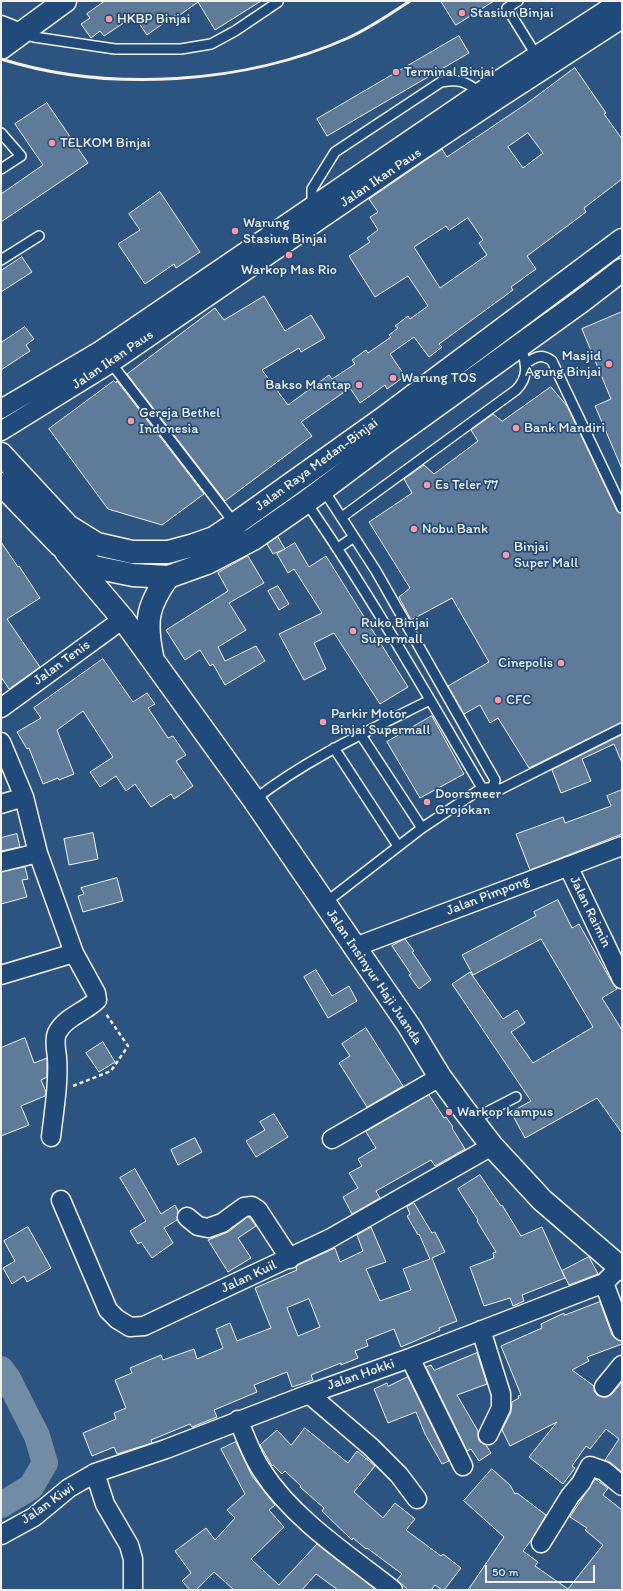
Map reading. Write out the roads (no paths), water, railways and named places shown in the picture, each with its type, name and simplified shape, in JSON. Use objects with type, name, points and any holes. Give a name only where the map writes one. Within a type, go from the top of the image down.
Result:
[{"type":"main road","points":[[1,48],[65,1]]},
{"type":"main road","name":"Jalan Raya Medan-Binjai","points":[[1,454],[68,526],[97,544],[132,552],[168,552],[194,545],[214,538],[235,524],[393,410],[622,240]]},
{"type":"main road","name":"Jalan Raya Medan-Binjai","points":[[1,484],[60,545],[94,567],[134,575],[168,577],[207,563],[253,539],[315,496],[407,428],[523,355],[622,270]]},
{"type":"main road","points":[[393,410],[407,428]]},
{"type":"main road","name":"Jalan Insinyur Haji Juanda","points":[[60,545],[123,619],[254,800],[409,1026],[440,1077],[492,1146],[542,1200],[621,1268]]},
{"type":"main road","name":"Jalan Insinyur Haji Juanda","points":[[153,661],[148,637],[148,617],[153,602],[168,577]]},
{"type":"street","name":"Jalan Ikan Paus","points":[[1,431],[111,363],[400,156],[541,62],[620,1]]},
{"type":"street","name":"Jalan Ikan Paus","points":[[1,409],[101,350],[312,207],[400,156],[480,92],[541,62],[622,19]]},
{"type":"street","points":[[1,25],[22,33]]},
{"type":"street","name":"Jalan Tenis","points":[[1,708],[123,619]]},
{"type":"street","points":[[1,742],[24,797],[38,853],[74,953],[96,993],[97,1000],[91,1006],[68,1020],[57,1033],[58,1070],[51,1137]]},
{"type":"street","points":[[1,804],[24,797]]},
{"type":"street","name":"Jalan Pimpong","points":[[354,947],[622,846]]},
{"type":"street","points":[[1,862],[38,853]]},
{"type":"street","name":"Jalan Raimin","points":[[568,866],[622,979]]},
{"type":"street","points":[[1,975],[74,953]]},
{"type":"street","points":[[332,1139],[440,1077]]},
{"type":"street","name":"Jalan Kuil","points":[[61,1200],[108,1310],[117,1319],[130,1327],[144,1326],[329,1239],[492,1146]]},
{"type":"street","points":[[187,1217],[198,1226],[208,1228],[222,1223],[244,1207],[252,1206],[258,1210],[290,1258]]},
{"type":"street","name":"Jalan Hokki","points":[[95,1473],[166,1449],[238,1420],[410,1358],[604,1283],[621,1268]]},
{"type":"street","points":[[604,1283],[622,1331]]},
{"type":"street","points":[[481,1330],[501,1394],[501,1408],[488,1435]]},
{"type":"street","points":[[410,1358],[464,1466]]},
{"type":"street","points":[[604,1387],[622,1365]]},
{"type":"street","points":[[309,1394],[371,1447],[399,1475],[417,1499]]},
{"type":"street","points":[[238,1420],[262,1472],[289,1506],[308,1523],[394,1590]]},
{"type":"street","points":[[541,1543],[570,1496],[581,1484],[590,1466],[604,1471],[622,1486]]},
{"type":"street","points":[[95,1473],[105,1504],[129,1545],[133,1559],[133,1590]]},
{"type":"street","name":"Jalan Kiwi","points":[[1,1535],[34,1517],[69,1488],[95,1473]]},
{"type":"lane","points":[[518,1],[507,8],[541,62]]},
{"type":"lane","points":[[22,33],[34,37],[115,49],[181,49],[211,44],[235,31],[278,2]]},
{"type":"lane","points":[[312,207],[312,189],[335,152],[440,82],[455,80],[466,82],[480,92]]},
{"type":"lane","points":[[1,133],[21,156],[1,169]]},
{"type":"lane","points":[[1,260],[39,236]]},
{"type":"lane","points":[[342,518],[516,390],[522,383],[526,372],[523,355],[545,356],[552,361],[622,508]]},
{"type":"lane","points":[[111,363],[235,524]]},
{"type":"lane","points":[[315,496],[342,518],[354,536],[376,571],[495,780],[494,784],[422,828],[325,903]]},
{"type":"lane","points":[[315,496],[338,548],[412,667],[430,700],[487,788]]},
{"type":"lane","points":[[338,548],[354,536]]},
{"type":"lane","points":[[254,800],[267,789],[334,748],[430,700]]},
{"type":"lane","points":[[487,788],[501,789],[622,728]]},
{"type":"lane","points":[[362,735],[422,828]]},
{"type":"lane","points":[[334,748],[398,846]]},
{"type":"lane","points":[[473,1121],[516,1097]]},
{"type":"waterway","points":[[1,1369],[7,1377],[37,1436],[45,1463],[31,1487],[1,1505]]},
{"type":"railway","points":[[1,59],[43,70],[86,77],[131,79],[176,78],[221,74],[266,65],[308,54],[356,34],[380,21],[410,1]]},
{"type":"place","name":"Stasiun Binjai","points":[[462,13]]},
{"type":"place","name":"HKBP Binjai","points":[[109,19]]},
{"type":"place","name":"Terminal Binjai","points":[[396,72]]},
{"type":"place","name":"TELKOM Binjai","points":[[52,143]]},
{"type":"place","name":"Warung Stasiun Binjai","points":[[235,231]]},
{"type":"place","name":"Warkop Mas Rio","points":[[289,255]]},
{"type":"place","name":"Masjid Agung Binjai","points":[[609,364]]},
{"type":"place","name":"Warung TOS","points":[[393,378]]},
{"type":"place","name":"Bakso Mantap","points":[[359,385]]},
{"type":"place","name":"Gereja Bethel Indonesia","points":[[131,421]]},
{"type":"place","name":"Bank Mandiri","points":[[516,428]]},
{"type":"place","name":"Es Teler 77","points":[[427,485]]},
{"type":"place","name":"Nobu Bank","points":[[414,529]]},
{"type":"place","name":"Binjai Super Mall","points":[[506,555]]},
{"type":"place","name":"Ruko Binjai Supermall","points":[[353,631]]},
{"type":"place","name":"Cinepolis","points":[[561,663]]},
{"type":"place","name":"CFC","points":[[498,700]]},
{"type":"place","name":"Parkir Motor Binjai Supermall","points":[[323,722]]},
{"type":"place","name":"Doorsmeer Grojokan","points":[[427,802]]},
{"type":"place","name":"Warkop kampus","points":[[449,1112]]}]
